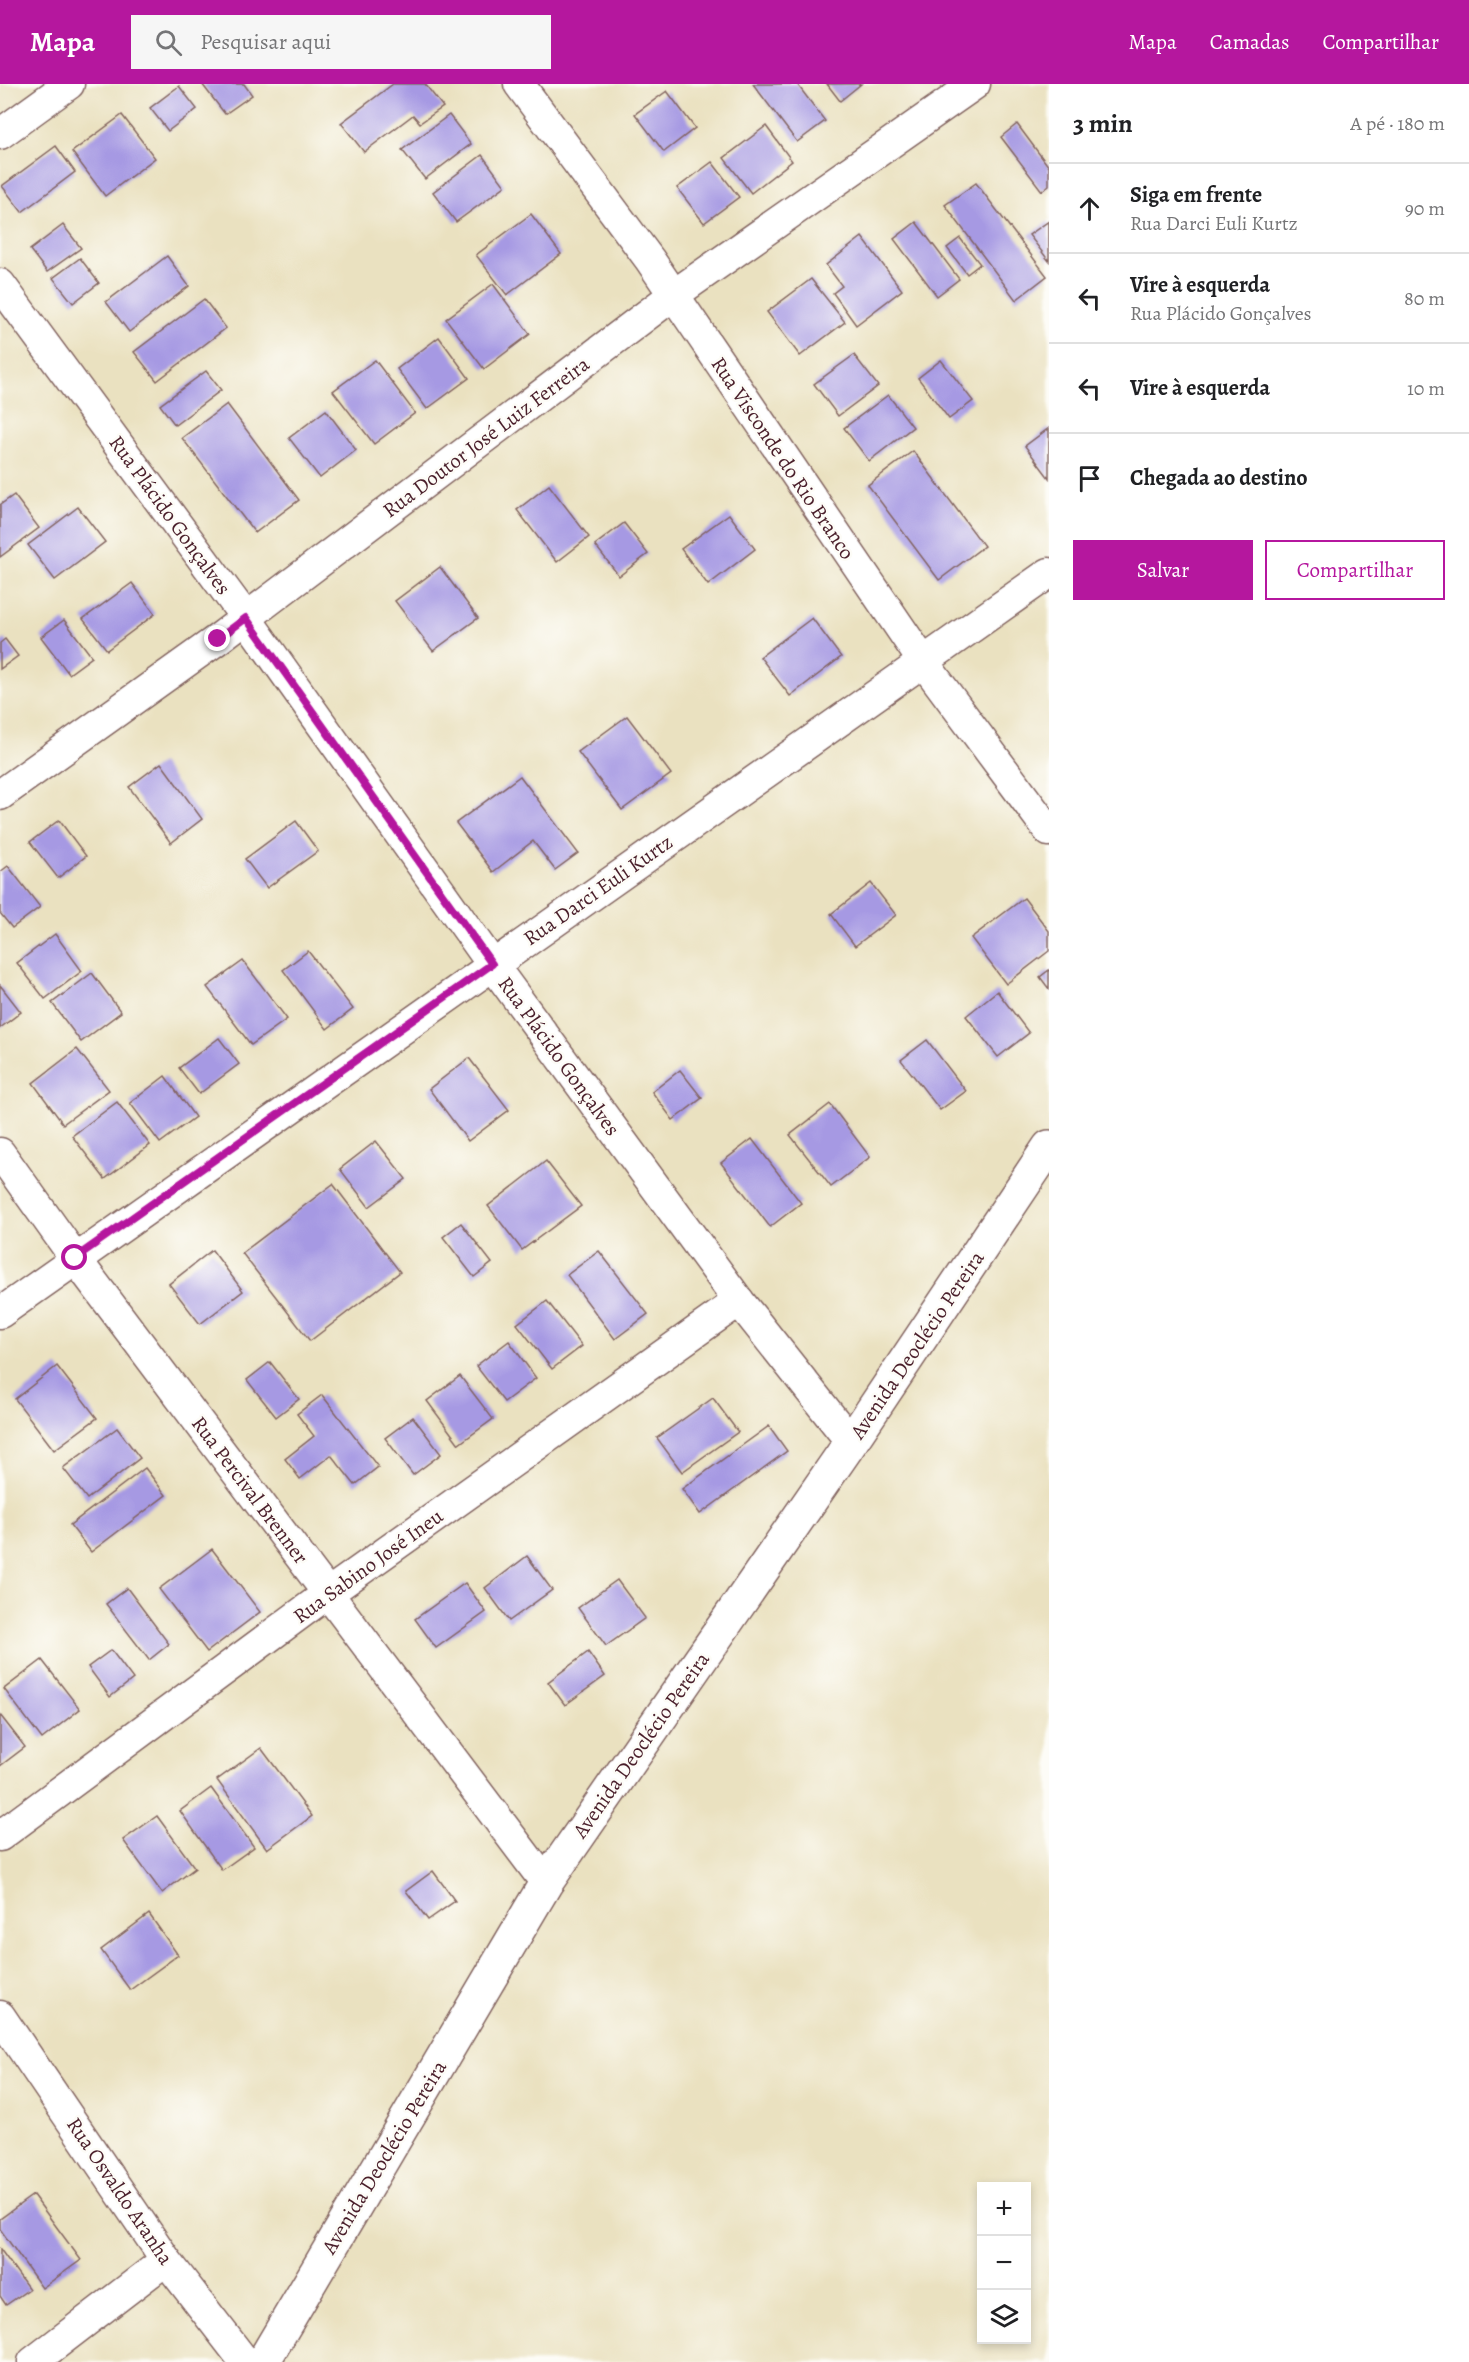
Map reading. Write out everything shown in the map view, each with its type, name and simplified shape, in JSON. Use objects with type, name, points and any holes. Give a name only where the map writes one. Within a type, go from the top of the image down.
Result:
[{"type":"street","points":[[0,134],[69,84]]},
{"type":"street","name":"Rua Visconde do Rio Branco","points":[[519,84],[650,261],[924,663],[1049,831]]},
{"type":"street","name":"Rua Doutor José Luiz Ferreira","points":[[0,795],[246,618],[672,296],[975,84]]},
{"type":"street","name":"Rua Plácido Gonçalves","points":[[0,284],[246,618],[492,964],[739,1301],[851,1442]]},
{"type":"street","name":"Rua Darci Euli Kurtz","points":[[0,1313],[1049,573]]},
{"type":"street","name":"Avenida Deoclécio Pereira","points":[[263,2362],[546,1883],[851,1442],[1049,1147]]},
{"type":"street","name":"Rua Percival Brenner","points":[[0,1153],[75,1258],[546,1883]]},
{"type":"street","name":"Rua Sabino José Ineu","points":[[0,1836],[327,1594],[739,1301]]},
{"type":"street","name":"Rua Osvaldo Aranha","points":[[0,2016],[166,2260],[244,2362]]},
{"type":"street","points":[[33,2362],[166,2260]]},
{"type":"building","points":[[202,84],[244,84],[252,95],[225,114]]},
{"type":"building","points":[[393,84],[425,84],[443,107],[420,123],[413,115],[364,152],[341,123]]},
{"type":"building","points":[[753,84],[797,84],[825,121],[797,142]]},
{"type":"building","points":[[827,84],[861,84],[840,101]]},
{"type":"building","points":[[179,86],[197,109],[168,131],[150,108]]},
{"type":"building","points":[[667,91],[695,128],[664,152],[635,114]]},
{"type":"building","points":[[122,115],[155,158],[105,196],[72,152]]},
{"type":"building","points":[[449,115],[471,144],[425,179],[402,150]]},
{"type":"building","points":[[1017,124],[1049,167],[1049,185],[1042,191],[1001,137]]},
{"type":"building","points":[[766,126],[792,161],[751,193],[724,158]]},
{"type":"building","points":[[56,146],[75,172],[22,212],[2,186]]},
{"type":"building","points":[[482,155],[505,186],[456,222],[433,192]]},
{"type":"building","points":[[712,162],[739,197],[704,223],[677,188]]},
{"type":"building","points":[[976,183],[1047,276],[1016,300],[945,205]]},
{"type":"building","points":[[531,214],[561,254],[507,295],[476,255]]},
{"type":"building","points":[[1049,221],[1049,261],[1029,235]]},
{"type":"building","points":[[916,222],[959,279],[937,296],[894,239]]},
{"type":"building","points":[[63,225],[81,248],[47,272],[30,250]]},
{"type":"building","points":[[862,237],[902,290],[856,325],[833,293],[842,286],[826,265]]},
{"type":"building","points":[[960,238],[980,264],[967,274],[947,248]]},
{"type":"building","points":[[167,256],[189,286],[129,332],[106,302]]},
{"type":"building","points":[[80,258],[99,283],[73,303],[53,278]]},
{"type":"building","points":[[811,279],[845,322],[800,356],[767,312]]},
{"type":"building","points":[[493,284],[530,334],[484,369],[446,319]]},
{"type":"building","points":[[204,299],[226,328],[157,381],[134,352]]},
{"type":"building","points":[[439,337],[469,378],[427,409],[397,369]]},
{"type":"building","points":[[854,355],[878,386],[838,416],[814,384]]},
{"type":"building","points":[[375,360],[415,413],[374,444],[333,391]]},
{"type":"building","points":[[941,360],[973,401],[949,419],[918,378]]},
{"type":"building","points":[[206,371],[221,390],[175,425],[160,405]]},
{"type":"building","points":[[888,395],[913,427],[869,461],[844,428]]},
{"type":"building","points":[[227,404],[299,500],[255,533],[182,438]]},
{"type":"building","points":[[326,410],[356,450],[320,478],[289,438]]},
{"type":"building","points":[[1049,428],[1049,478],[1025,446]]},
{"type":"building","points":[[913,451],[984,546],[939,580],[868,485]]},
{"type":"building","points":[[549,485],[589,537],[557,562],[517,510]]},
{"type":"building","points":[[14,495],[39,528],[0,557],[0,505]]},
{"type":"building","points":[[78,507],[105,542],[55,580],[28,545]]},
{"type":"building","points":[[729,514],[755,549],[708,585],[681,549]]},
{"type":"building","points":[[624,523],[648,554],[619,576],[595,545]]},
{"type":"building","points":[[440,567],[478,618],[433,651],[395,601]]},
{"type":"building","points":[[132,583],[155,614],[107,650],[83,619]]},
{"type":"building","points":[[812,618],[841,657],[790,696],[760,657]]},
{"type":"building","points":[[64,620],[92,657],[69,674],[41,637]]},
{"type":"building","points":[[5,639],[18,656],[0,669],[0,643]]},
{"type":"building","points":[[627,716],[671,774],[622,810],[578,752]]},
{"type":"building","points":[[161,763],[202,819],[171,843],[129,787]]},
{"type":"building","points":[[520,776],[578,853],[555,870],[533,841],[493,872],[456,823]]},
{"type":"building","points":[[59,820],[86,856],[58,878],[30,842]]},
{"type":"building","points":[[296,821],[318,851],[267,888],[245,859]]},
{"type":"building","points":[[8,866],[40,907],[12,928],[0,913],[0,872]]},
{"type":"building","points":[[871,883],[896,915],[855,946],[831,914]]},
{"type":"building","points":[[1024,898],[1049,931],[1049,951],[1006,984],[971,938]]},
{"type":"building","points":[[55,934],[82,971],[45,999],[17,963]]},
{"type":"building","points":[[308,951],[353,1009],[327,1029],[283,970]]},
{"type":"building","points":[[243,961],[287,1019],[251,1045],[207,987]]},
{"type":"building","points":[[1049,970],[1049,989],[1040,977]]},
{"type":"building","points":[[92,973],[121,1012],[81,1042],[52,1003]]},
{"type":"building","points":[[0,985],[21,1012],[0,1028]]},
{"type":"building","points":[[997,991],[1029,1033],[998,1057],[966,1016]]},
{"type":"building","points":[[219,1038],[239,1064],[199,1094],[179,1068]]},
{"type":"building","points":[[927,1040],[966,1091],[940,1110],[901,1060]]},
{"type":"building","points":[[77,1049],[109,1090],[63,1124],[33,1083]]},
{"type":"building","points":[[469,1058],[509,1110],[468,1141],[429,1089]]},
{"type":"building","points":[[680,1070],[702,1098],[673,1120],[652,1092]]},
{"type":"building","points":[[165,1076],[195,1117],[160,1143],[130,1103]]},
{"type":"building","points":[[117,1102],[150,1145],[105,1179],[72,1136]]},
{"type":"building","points":[[830,1104],[870,1157],[831,1187],[790,1135]]},
{"type":"building","points":[[752,1139],[801,1203],[770,1227],[721,1163]]},
{"type":"building","points":[[376,1141],[406,1179],[369,1207],[340,1169]]},
{"type":"building","points":[[546,1161],[581,1206],[522,1250],[488,1206]]},
{"type":"building","points":[[333,1184],[400,1272],[310,1341],[242,1253]]},
{"type":"building","points":[[461,1223],[492,1263],[474,1277],[443,1237]]},
{"type":"building","points":[[212,1250],[243,1291],[200,1324],[169,1284]]},
{"type":"building","points":[[599,1251],[648,1314],[615,1339],[567,1275]]},
{"type":"building","points":[[547,1301],[582,1346],[552,1369],[517,1324]]},
{"type":"building","points":[[509,1341],[536,1378],[504,1402],[476,1366]]},
{"type":"building","points":[[270,1362],[299,1399],[276,1417],[247,1380]]},
{"type":"building","points":[[57,1366],[97,1418],[54,1450],[15,1399]]},
{"type":"building","points":[[460,1376],[493,1419],[459,1444],[427,1401]]},
{"type":"building","points":[[322,1395],[378,1467],[355,1485],[331,1455],[300,1479],[285,1459],[314,1436],[297,1414]]},
{"type":"building","points":[[713,1398],[738,1432],[682,1472],[657,1438]]},
{"type":"building","points":[[413,1417],[441,1454],[413,1475],[385,1438]]},
{"type":"building","points":[[769,1426],[787,1451],[700,1514],[682,1489]]},
{"type":"building","points":[[117,1428],[140,1458],[87,1499],[63,1468]]},
{"type":"building","points":[[145,1468],[166,1495],[91,1552],[70,1525]]},
{"type":"building","points":[[212,1549],[260,1612],[207,1652],[159,1589]]},
{"type":"building","points":[[527,1556],[552,1590],[509,1621],[485,1588]]},
{"type":"building","points":[[617,1580],[645,1618],[606,1646],[578,1608]]},
{"type":"building","points":[[465,1583],[486,1612],[436,1648],[415,1619]]},
{"type":"building","points":[[127,1588],[169,1644],[149,1660],[106,1604]]},
{"type":"building","points":[[111,1650],[133,1679],[110,1697],[88,1667]]},
{"type":"building","points":[[588,1652],[605,1676],[565,1705],[548,1682]]},
{"type":"building","points":[[42,1660],[80,1709],[42,1739],[4,1689]]},
{"type":"building","points":[[0,1715],[25,1747],[0,1766]]},
{"type":"building","points":[[261,1748],[312,1816],[267,1849],[217,1780]]},
{"type":"building","points":[[211,1788],[254,1847],[222,1870],[180,1811]]},
{"type":"building","points":[[157,1816],[195,1868],[162,1893],[123,1840]]},
{"type":"building","points":[[433,1871],[455,1901],[428,1920],[406,1891]]},
{"type":"building","points":[[149,1914],[178,1955],[130,1990],[101,1950]]},
{"type":"building","points":[[33,2195],[81,2260],[42,2288],[0,2229],[0,2219]]},
{"type":"building","points":[[0,2249],[29,2289],[6,2305],[0,2296]]},
{"type":"route","points":[[75,1258],[492,964],[246,618],[218,639]]}]
